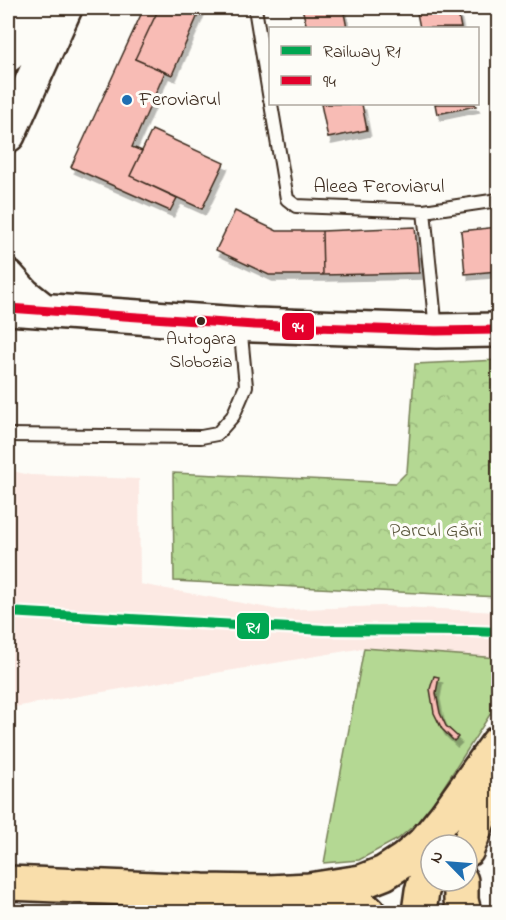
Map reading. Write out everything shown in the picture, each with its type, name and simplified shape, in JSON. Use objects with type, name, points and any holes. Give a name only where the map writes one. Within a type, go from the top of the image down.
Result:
[{"type":"main road","points":[[306,901],[384,873],[404,860],[423,843],[445,817],[498,743]]},
{"type":"main road","points":[[449,833],[498,762]]},
{"type":"main road","points":[[474,833],[498,770]]},
{"type":"main road","points":[[8,883],[269,892],[306,901],[355,905],[368,912]]},
{"type":"main road","points":[[419,912],[422,893]]},
{"type":"main road","points":[[461,893],[464,912]]},
{"type":"street","points":[[8,55],[29,8]]},
{"type":"street","points":[[8,135],[65,8]]},
{"type":"street","points":[[8,277],[24,295],[43,310]]},
{"type":"street","points":[[8,308],[240,324],[436,331],[498,330]]},
{"type":"lane","name":"Aleea Feroviarul","points":[[255,8],[269,90]]},
{"type":"lane","name":"Aleea Feroviarul","points":[[271,105],[287,199],[296,206],[424,211],[498,200]]},
{"type":"lane","points":[[424,211],[436,331]]},
{"type":"lane","points":[[8,435],[201,437],[217,434],[233,416],[246,387],[240,324]]},
{"type":"shaded area","points":[[8,470],[30,475],[139,479],[140,584],[279,610],[382,606],[498,612],[498,658],[364,648],[8,708]]},
{"type":"green space","name":"Parcul Gării","points":[[498,360],[498,597],[174,581],[173,473],[396,483],[407,472],[415,364]]},
{"type":"green space","points":[[364,648],[498,658],[498,702],[425,816],[398,839],[359,860],[324,863]]},
{"type":"building","name":"Feroviarul","points":[[144,8],[159,8],[135,59],[165,72],[132,147],[142,151],[130,176],[177,198],[170,211],[71,167]]},
{"type":"building","points":[[159,8],[201,8],[172,75],[135,59]]},
{"type":"building","points":[[302,8],[343,8],[347,27],[307,27]]},
{"type":"building","points":[[416,8],[457,8],[461,27],[420,27]]},
{"type":"building","points":[[321,105],[362,105],[367,130],[328,138]]},
{"type":"building","points":[[435,105],[476,106],[437,114]]},
{"type":"building","points":[[152,130],[224,163],[202,209],[130,176]]},
{"type":"building","points":[[235,211],[277,231],[322,231],[323,275],[269,275],[216,250]]},
{"type":"building","points":[[415,227],[419,273],[323,275],[322,231]]},
{"type":"building","points":[[498,227],[498,271],[465,274],[461,231]]},
{"type":"building","points":[[434,676],[439,677],[436,693],[440,713],[446,726],[458,737],[454,741],[442,729],[434,713],[430,689]]},
{"type":"rail line","name":"R1","points":[[8,612],[324,630],[498,632]]},
{"type":"transit line","name":"94","points":[[8,308],[254,325],[436,331],[498,330]]},
{"type":"place","name":"Feroviarul","points":[[127,100]]},
{"type":"place","name":"Autogara Slobozia","points":[[201,321]]}]
